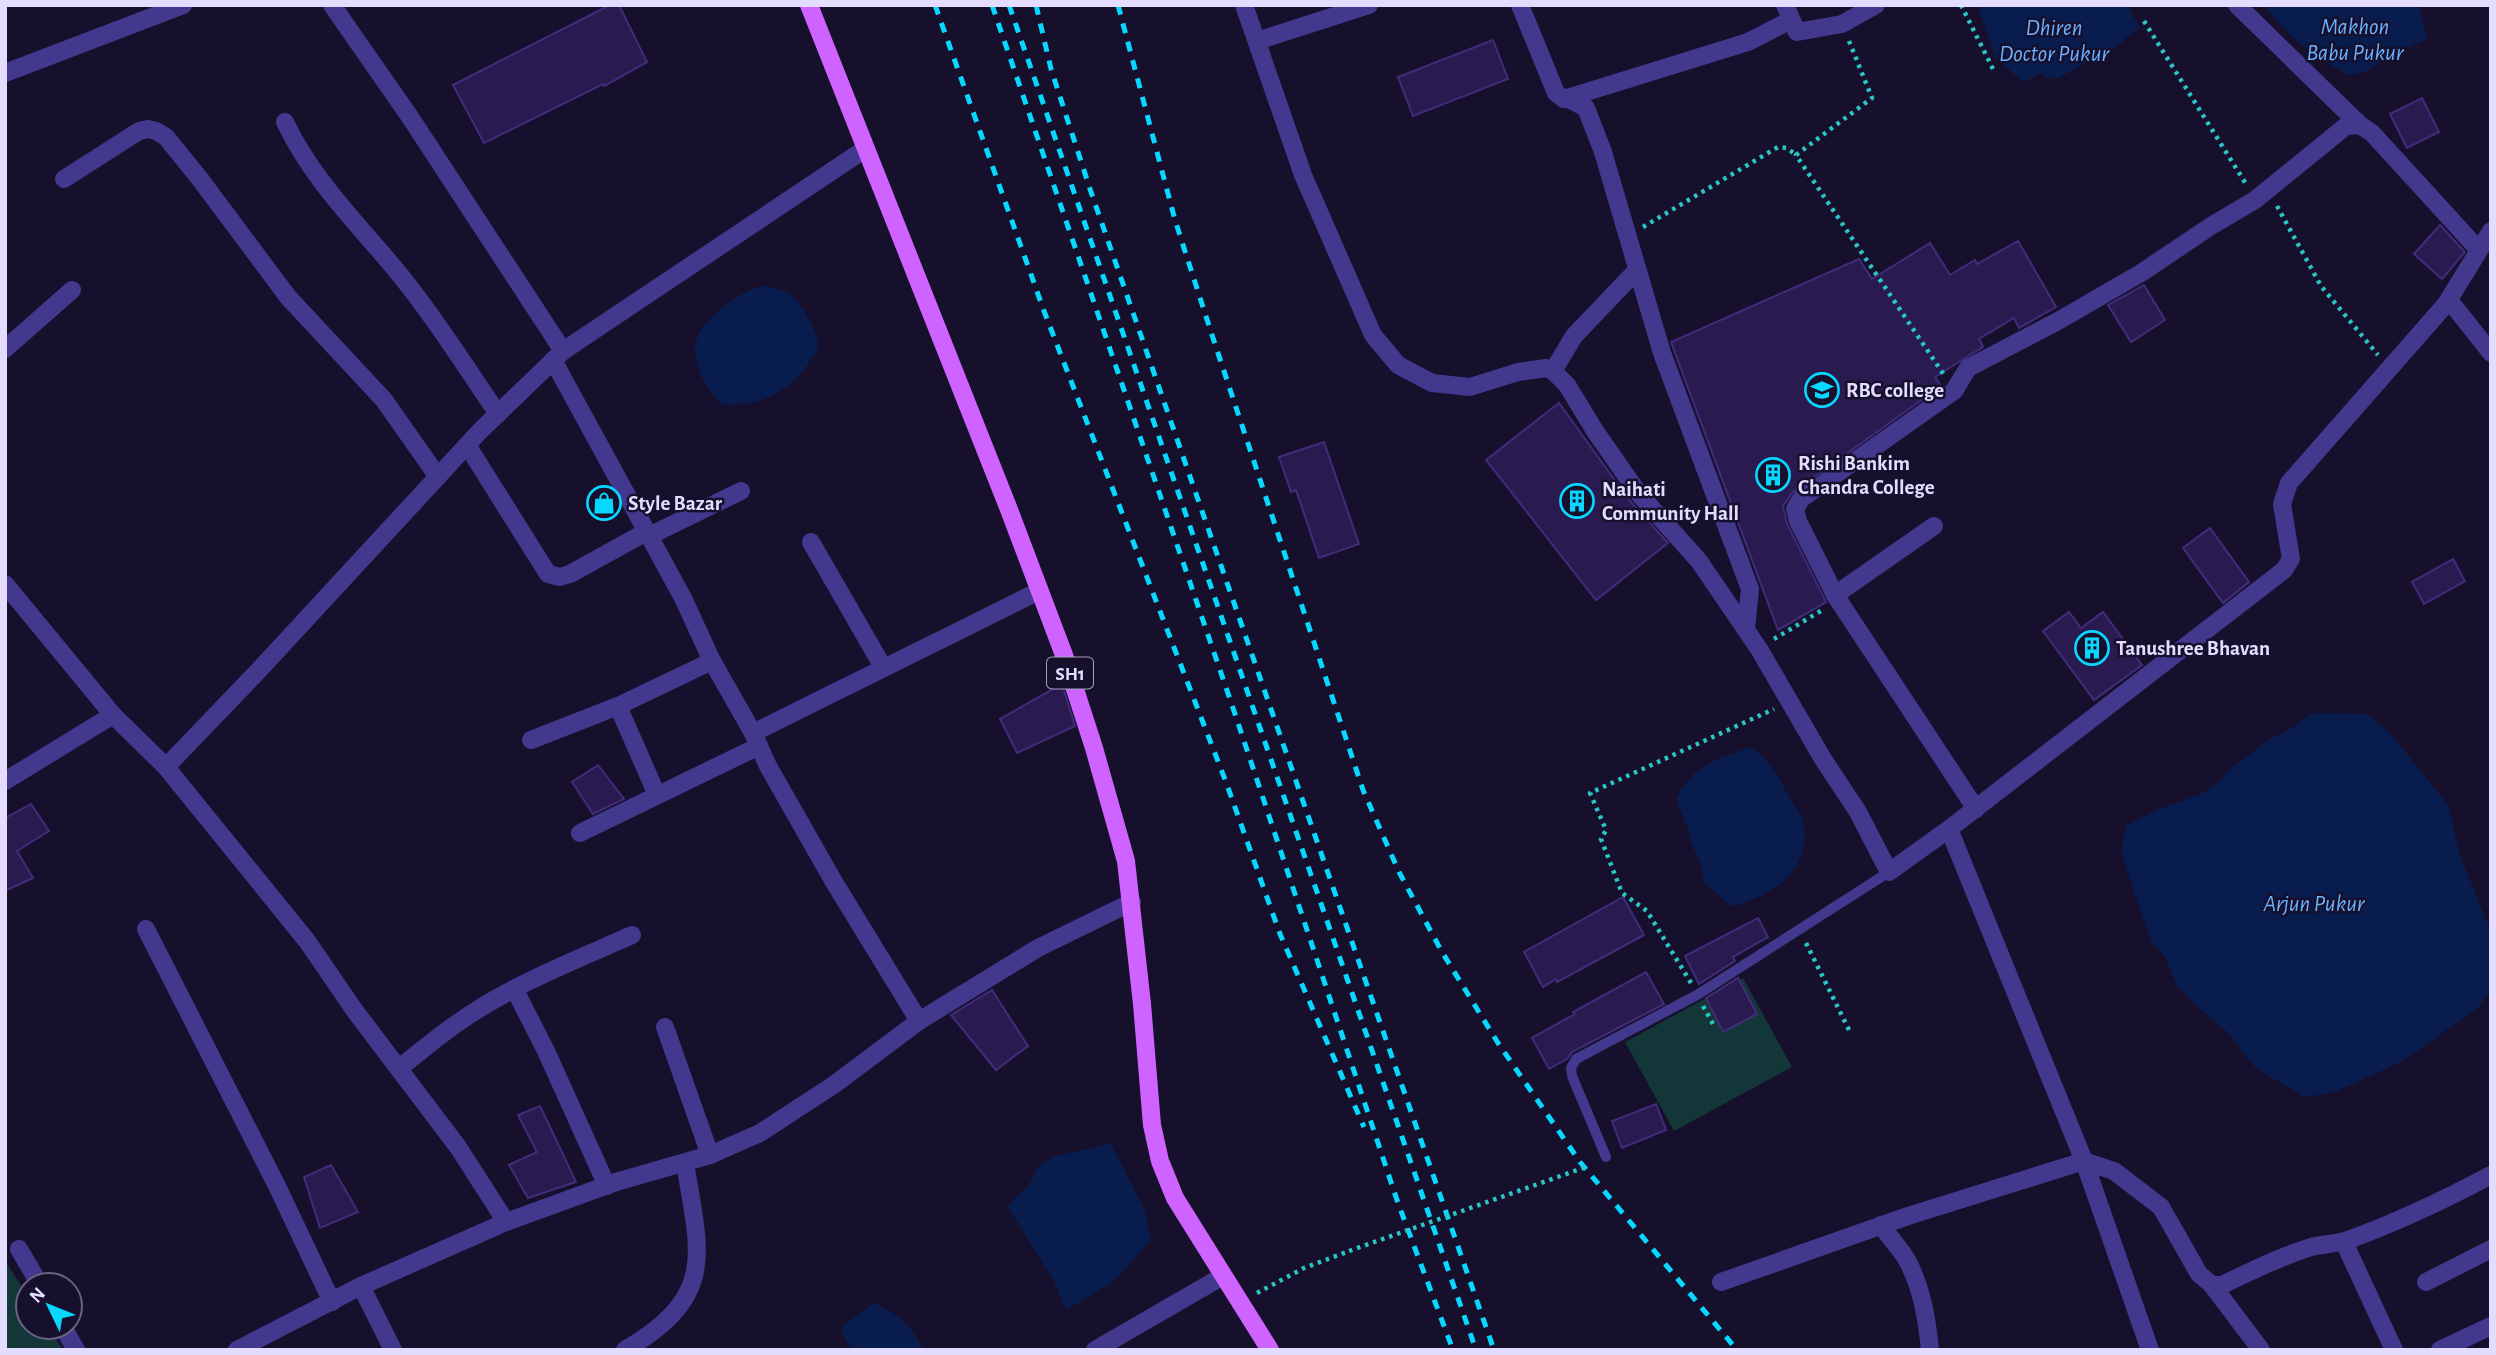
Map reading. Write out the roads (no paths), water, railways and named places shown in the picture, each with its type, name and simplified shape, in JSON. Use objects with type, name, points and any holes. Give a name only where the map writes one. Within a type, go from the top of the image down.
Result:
[{"type":"main road","name":"SH1","points":[[809,5],[1064,655],[1094,748],[1126,861],[1152,1125],[1160,1161],[1175,1198],[1270,1350]]},
{"type":"street","points":[[5,73],[183,5]]},
{"type":"street","points":[[332,5],[410,117],[558,356],[712,661],[834,882],[919,1021]]},
{"type":"street","points":[[1244,5],[1303,175],[1373,335],[1398,365],[1432,383],[1470,387],[1518,372],[1546,368],[1567,385],[1595,431],[1640,494],[1699,561],[1746,629],[1823,759],[1858,812],[1889,872],[1976,809],[2284,570],[2291,559],[2282,504],[2289,483],[2449,300],[2491,231]]},
{"type":"street","points":[[1257,41],[1368,5]]},
{"type":"street","points":[[1520,5],[1556,93],[1586,108],[1603,152],[1662,353],[1750,589],[1746,629]]},
{"type":"street","points":[[1567,98],[1748,42],[1788,12],[1797,33],[1842,24],[1876,5]]},
{"type":"street","points":[[2237,5],[2360,125],[2372,133],[2478,249]]},
{"type":"street","points":[[285,122],[297,146],[324,186],[396,271],[498,414]]},
{"type":"street","points":[[1976,809],[1836,598],[1798,521],[1795,509],[1801,499],[1954,391],[1968,368],[2058,321],[2141,273],[2262,195],[2346,126],[2360,125]]},
{"type":"street","points":[[64,179],[139,131],[156,131],[166,138],[288,297],[384,400],[438,477]]},
{"type":"street","points":[[166,767],[467,445],[558,356],[865,149]]},
{"type":"street","points":[[1553,371],[1574,336],[1637,270]]},
{"type":"street","points":[[8,343],[72,290]]},
{"type":"street","points":[[2449,300],[2491,353]]},
{"type":"street","points":[[467,445],[548,574],[560,577],[741,491]]},
{"type":"street","points":[[1836,598],[1934,526]]},
{"type":"street","points":[[811,542],[883,667]]},
{"type":"street","points":[[5,584],[113,715],[166,767],[307,940],[355,1011],[458,1147],[506,1222]]},
{"type":"street","points":[[580,833],[657,795],[883,667],[1039,591]]},
{"type":"street","points":[[531,740],[618,706],[712,661]]},
{"type":"street","points":[[618,706],[657,795]]},
{"type":"street","points":[[5,781],[113,715]]},
{"type":"street","points":[[1949,829],[2084,1161],[2150,1350]]},
{"type":"street","points":[[237,1350],[361,1286],[506,1222],[607,1186],[710,1155],[760,1133],[797,1110],[919,1021],[1038,948],[1132,902]]},
{"type":"street","points":[[146,929],[272,1175],[332,1302]]},
{"type":"street","points":[[399,1068],[459,1021],[514,990],[632,935]]},
{"type":"street","points":[[514,990],[546,1051],[607,1186]]},
{"type":"street","points":[[665,1027],[710,1155]]},
{"type":"street","points":[[1721,1282],[1979,1192],[2084,1161],[2114,1171],[2161,1207],[2199,1274],[2212,1285],[2261,1350]]},
{"type":"street","points":[[625,1350],[674,1313],[686,1296],[696,1273],[699,1246],[685,1163]]},
{"type":"street","points":[[2212,1285],[2221,1285],[2277,1259],[2315,1246],[2344,1242],[2433,1206],[2491,1175]]},
{"type":"street","points":[[1881,1225],[1907,1260],[1919,1287],[1927,1318],[1930,1350]]},
{"type":"street","points":[[2344,1242],[2394,1350]]},
{"type":"street","points":[[19,1249],[32,1271]]},
{"type":"street","points":[[2426,1282],[2491,1249]]},
{"type":"street","points":[[1095,1350],[1223,1276]]},
{"type":"street","points":[[361,1286],[393,1350]]},
{"type":"street","points":[[2440,1350],[2491,1326]]},
{"type":"lane","points":[[1606,1157],[1572,1076],[1576,1059],[1697,995],[1889,872]]},
{"type":"water","name":"Dhiren Doctor Pukur","points":[[1977,5],[2127,5],[2140,28],[2115,48],[2056,79],[2052,76],[2048,79],[2042,73],[2024,82],[1996,59]]},
{"type":"water","name":"Makhon Babu Pukur","points":[[2265,5],[2419,5],[2427,39],[2392,54],[2367,71],[2349,75],[2302,46]]},
{"type":"water","points":[[764,286],[784,291],[798,302],[818,340],[815,354],[795,380],[773,395],[747,404],[720,404],[697,365],[697,339],[702,329],[720,309],[743,294]]},
{"type":"water","name":"Arjun Pukur","points":[[2312,713],[2367,714],[2389,732],[2448,805],[2460,856],[2491,932],[2491,989],[2478,1008],[2401,1062],[2335,1092],[2305,1097],[2257,1069],[2230,1034],[2177,986],[2165,957],[2152,943],[2121,851],[2126,826],[2157,810],[2203,793],[2268,740],[2297,725]]},
{"type":"water","points":[[1750,747],[1763,756],[1776,773],[1801,817],[1805,838],[1799,860],[1785,880],[1766,893],[1732,907],[1704,882],[1702,866],[1676,800],[1690,778],[1698,771],[1716,760]]},
{"type":"water","points":[[1110,1142],[1145,1211],[1151,1240],[1113,1282],[1066,1310],[1054,1281],[1008,1207],[1029,1184],[1039,1166],[1049,1159]]},
{"type":"water","points":[[874,1303],[903,1321],[924,1350],[852,1350],[841,1331],[843,1325]]},
{"type":"railway","points":[[935,5],[1044,311],[1226,782],[1280,934],[1364,1127]]},
{"type":"railway","points":[[992,5],[1232,705],[1398,1203],[1453,1350]]},
{"type":"railway","points":[[1009,5],[1476,1350]]},
{"type":"railway","points":[[1036,5],[1051,69],[1091,192],[1494,1350]]},
{"type":"railway","points":[[1118,5],[1175,220],[1212,335],[1363,790],[1399,872],[1442,952],[1498,1043],[1580,1162],[1737,1350]]},
{"type":"place","name":"RBC college","points":[[1822,390]]},
{"type":"place","name":"Rishi Bankim Chandra College","points":[[1773,475]]},
{"type":"place","name":"Naihati Community Hall","points":[[1577,501]]},
{"type":"place","name":"Style Bazar","points":[[604,503]]},
{"type":"place","name":"Tanushree Bhavan","points":[[2092,648]]}]
